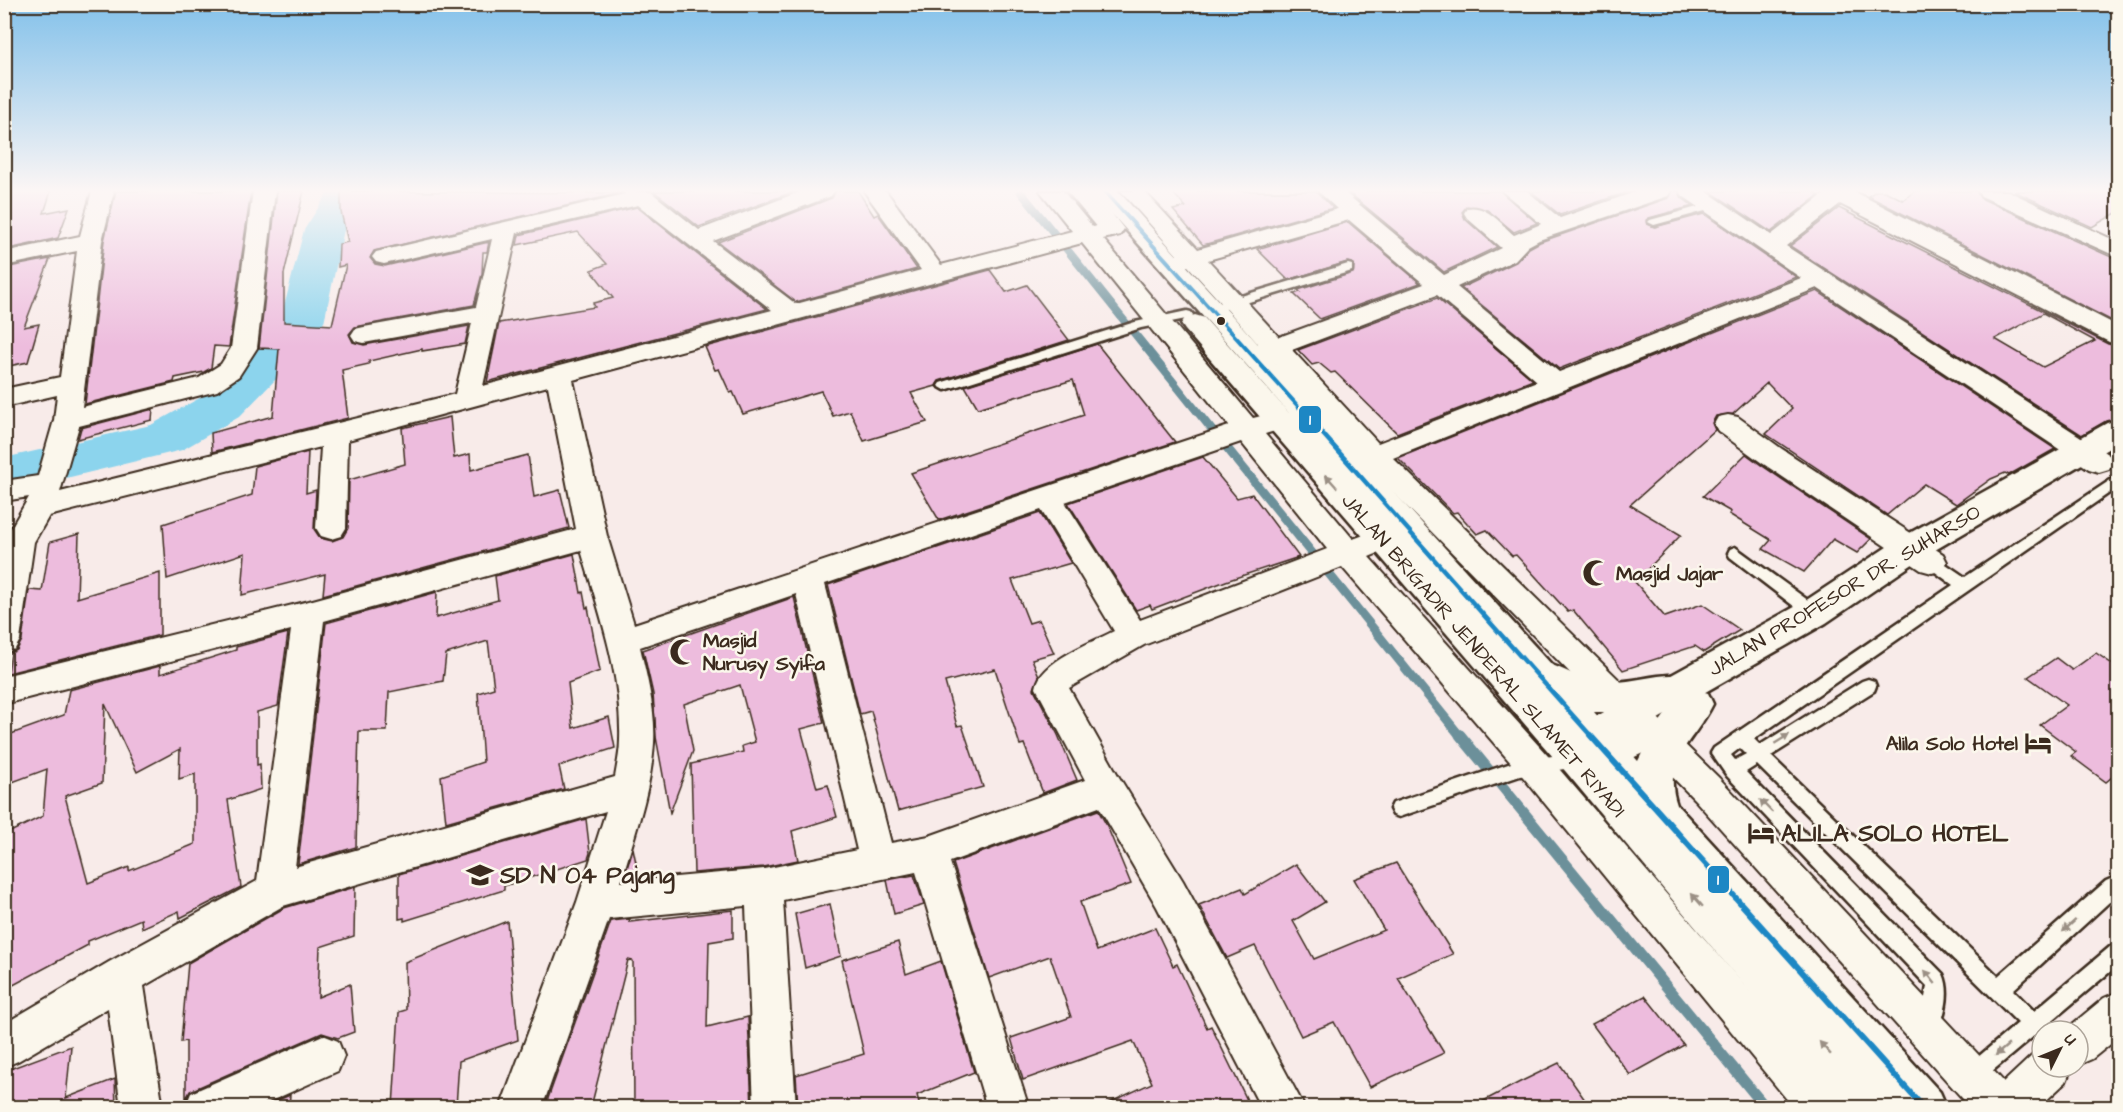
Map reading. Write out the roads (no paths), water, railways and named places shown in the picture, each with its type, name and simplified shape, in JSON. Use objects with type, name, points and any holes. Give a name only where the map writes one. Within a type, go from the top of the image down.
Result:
[{"type":"main road","name":"JALAN BRIGADIR JENDERAL SLAMET RIYADI","points":[[1162,243],[1181,261],[1186,315],[1383,539],[1616,737],[1867,1096]]},
{"type":"main road","name":"JALAN BRIGADIR JENDERAL SLAMET RIYADI","points":[[1186,315],[1264,351],[1361,460],[1531,669],[1565,690],[1591,697],[1661,815],[1924,1107]]},
{"type":"main road","name":"JALAN PROFESOR DR. SUHARSO","points":[[1688,696],[1814,613],[1922,555],[2107,463],[2118,430]]},
{"type":"main road","name":"JALAN PROFESOR DR. SUHARSO","points":[[1688,696],[1922,555]]},
{"type":"main road","name":"JALAN BRIGADIR JENDERAL SLAMET RIYADI","points":[[1616,737],[1688,696]]},
{"type":"main road","points":[[1616,737],[1688,696]]},
{"type":"street","points":[[4,260],[81,243]]},
{"type":"street","points":[[4,640],[19,541],[47,490],[64,432],[90,243]]},
{"type":"street","points":[[64,432],[195,389],[219,379],[230,370],[244,348],[257,243]]},
{"type":"street","points":[[384,257],[448,243]]},
{"type":"street","points":[[467,398],[503,243]]},
{"type":"street","points":[[702,243],[792,313]]},
{"type":"street","points":[[913,243],[936,274]]},
{"type":"street","points":[[4,491],[47,490],[246,458],[467,398],[559,377],[1051,243]]},
{"type":"street","points":[[1103,243],[1186,315],[1226,438],[1329,559],[1528,767],[1822,1107],[1867,1096]]},
{"type":"street","points":[[1181,261],[1244,243]]},
{"type":"street","points":[[1389,243],[1555,382]]},
{"type":"street","points":[[1509,243],[1514,247]]},
{"type":"street","points":[[1264,351],[1440,286],[1507,255],[1519,243]]},
{"type":"street","points":[[1766,243],[2107,463]]},
{"type":"street","points":[[1771,246],[1775,243]]},
{"type":"street","points":[[1937,243],[2118,336]]},
{"type":"street","points":[[2102,243],[2118,250]]},
{"type":"street","points":[[1819,279],[1361,460],[1616,737],[1707,789],[2000,1107]]},
{"type":"street","points":[[364,335],[486,313]]},
{"type":"street","points":[[521,1107],[596,902],[631,788],[637,741],[634,696],[623,640],[592,536],[559,377]]},
{"type":"street","points":[[4,398],[70,383]]},
{"type":"street","points":[[623,640],[1277,419]]},
{"type":"street","points":[[1728,424],[1772,456],[1922,555]]},
{"type":"street","points":[[331,528],[335,434]]},
{"type":"street","points":[[1048,498],[1133,636]]},
{"type":"street","points":[[4,690],[309,613],[592,536]]},
{"type":"street","points":[[1281,1106],[1170,894],[1107,788],[1052,688],[1053,682],[1064,673],[1133,636],[1383,539]]},
{"type":"street","points":[[807,579],[878,863]]},
{"type":"street","points":[[274,891],[309,613]]},
{"type":"street","points":[[4,1047],[123,976],[274,891],[631,788]]},
{"type":"street","points":[[596,902],[764,887],[929,853],[1107,788]]},
{"type":"street","points":[[929,853],[1008,1107]]},
{"type":"street","points":[[764,887],[775,1107]]},
{"type":"street","points":[[123,976],[142,1107]]},
{"type":"street","points":[[2090,1035],[2118,1012]]},
{"type":"street","points":[[206,1107],[323,1056]]},
{"type":"street","points":[[2007,1107],[2038,1079]]},
{"type":"lane","points":[[945,386],[1121,331],[1186,315],[1348,268]]},
{"type":"lane","points":[[1928,1031],[1938,990],[1936,981],[1733,771],[1720,753],[1743,740],[1964,585],[2107,463]]},
{"type":"lane","points":[[1735,553],[1814,613]]},
{"type":"lane","points":[[1922,555],[1964,585]]},
{"type":"lane","points":[[1733,771],[1868,687]]},
{"type":"lane","points":[[1399,809],[1616,737]]},
{"type":"lane","points":[[1743,740],[2030,1021]]},
{"type":"lane","points":[[1998,990],[2113,887]]},
{"type":"lane","points":[[2039,1019],[2118,953]]},
{"type":"lane","points":[[1970,1076],[2030,1026]]},
{"type":"waterway","points":[[4,476],[165,438],[222,406],[261,368],[302,322],[321,243]]},
{"type":"waterway","points":[[1062,243],[1216,435]]},
{"type":"waterway","points":[[1215,433],[1461,737]]},
{"type":"waterway","points":[[1460,735],[1766,1108]]},
{"type":"place","name":"Masjid Jajar","points":[[1596,573]]},
{"type":"place","name":"Masjid Nurusy Syifa","points":[[683,652]]},
{"type":"place","name":"Alila Solo Hotel","points":[[2038,743]]},
{"type":"place","name":"ALILA SOLO HOTEL","points":[[1761,833]]},
{"type":"place","name":"SD N 04 Pajang","points":[[480,875]]}]
